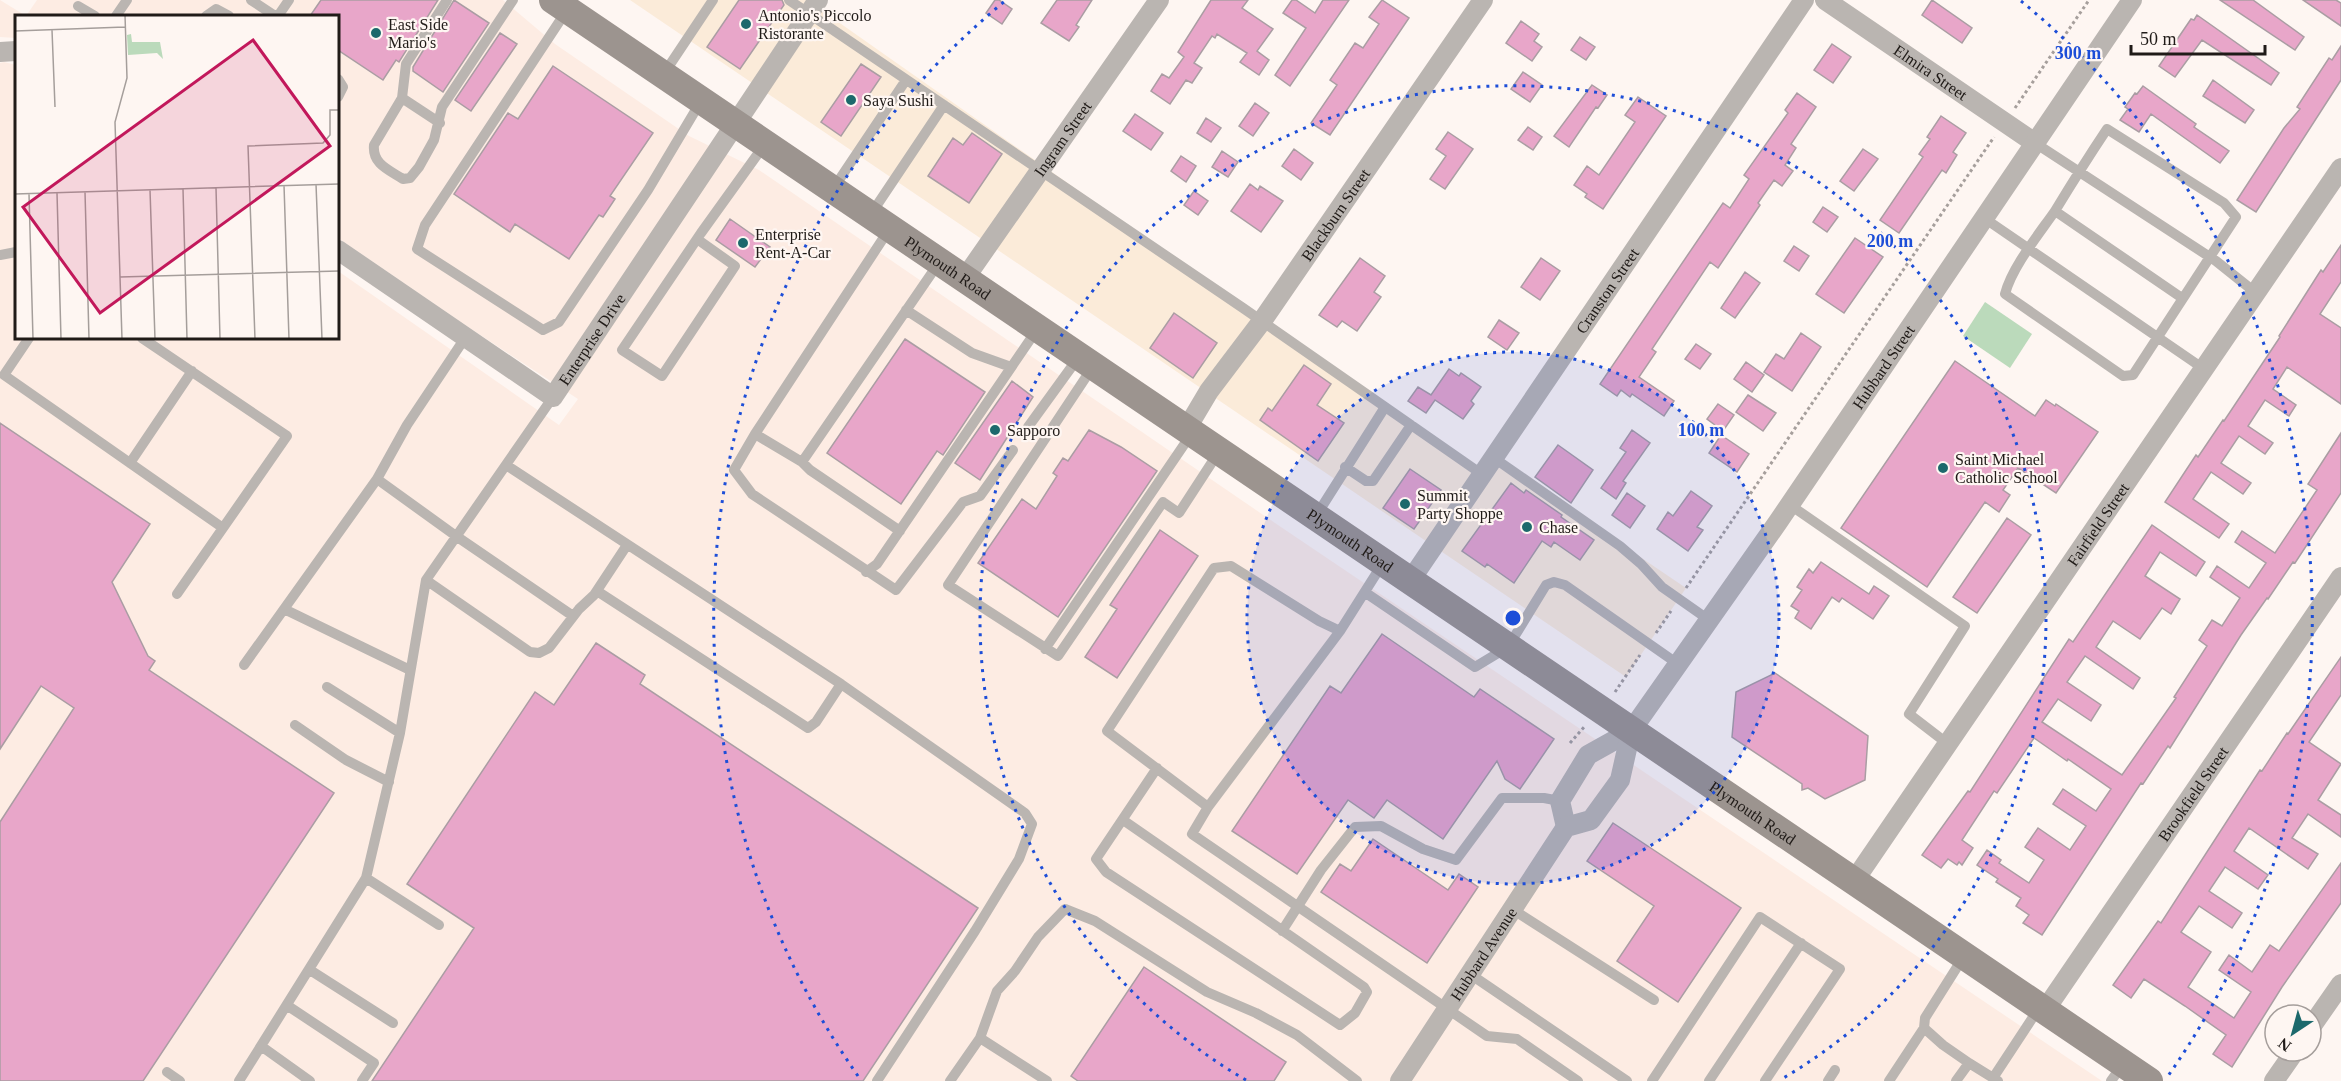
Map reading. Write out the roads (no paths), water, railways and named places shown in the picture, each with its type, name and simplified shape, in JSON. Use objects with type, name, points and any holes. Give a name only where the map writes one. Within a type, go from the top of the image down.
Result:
[{"type":"main road","name":"Plymouth Road","points":[[560,5],[2043,1009],[2117,1072],[2149,1081]]},
{"type":"street","name":"Ingram Street","points":[[965,278],[1159,0]]},
{"type":"street","name":"Blackburn Street","points":[[1190,430],[1209,391],[1262,321],[1483,0]]},
{"type":"street","name":"Cranston Street","points":[[1410,580],[1804,0]]},
{"type":"street","name":"Elmira Street","points":[[1825,0],[2035,142]]},
{"type":"street","name":"Hubbard Street","points":[[1631,731],[1790,505],[2132,0]]},
{"type":"street","name":"Enterprise Drive","points":[[339,251],[553,398],[813,7]]},
{"type":"street","points":[[0,52],[15,51]]},
{"type":"street","name":"Fairfield Street","points":[[1854,881],[2341,168]]},
{"type":"street","name":"Brookfield Street","points":[[2043,1009],[2341,577]]},
{"type":"street","points":[[1631,731],[1620,780],[1591,820],[1566,827],[1560,801],[1588,755],[1631,731]]},
{"type":"street","name":"Hubbard Avenue","points":[[1400,1081],[1566,827]]},
{"type":"street","points":[[2323,1010],[2341,984]]},
{"type":"street","points":[[2274,1081],[2287,1063]]},
{"type":"lane","points":[[117,15],[127,0]]},
{"type":"lane","points":[[251,0],[275,15]]},
{"type":"lane","points":[[278,15],[289,0]]},
{"type":"lane","points":[[447,0],[406,64],[402,99],[374,145],[373,154],[378,163],[403,179],[410,178],[419,167],[434,140],[440,123],[442,107],[513,0]]},
{"type":"lane","points":[[663,75],[713,0]]},
{"type":"lane","points":[[789,0],[813,7],[906,80],[1262,321],[1483,475]]},
{"type":"lane","points":[[560,5],[425,225],[417,249],[543,330],[559,322],[648,190],[701,101]]},
{"type":"lane","points":[[78,6],[93,15]]},
{"type":"lane","points":[[207,15],[216,9],[227,15]]},
{"type":"lane","points":[[832,189],[906,80]]},
{"type":"lane","points":[[402,99],[440,123]]},
{"type":"lane","points":[[944,105],[880,221],[734,470],[753,494],[896,590],[963,502],[980,496],[1013,450]]},
{"type":"lane","points":[[2108,129],[2112,130],[2224,203],[2236,218],[2133,375],[2123,376],[2005,294],[2028,249],[2055,211],[2078,171],[2108,129]]},
{"type":"lane","points":[[2035,142],[2209,256],[2256,293]]},
{"type":"lane","points":[[697,239],[735,267],[663,376],[622,350],[697,239],[765,144]]},
{"type":"lane","points":[[2055,211],[2182,298]]},
{"type":"lane","points":[[1984,218],[2204,369]]},
{"type":"lane","points":[[0,255],[15,252]]},
{"type":"lane","points":[[802,462],[940,261]]},
{"type":"lane","points":[[906,310],[972,353],[1011,367]]},
{"type":"lane","points":[[866,572],[878,564],[1038,327]]},
{"type":"lane","points":[[244,665],[377,479],[407,425],[465,338]]},
{"type":"lane","points":[[28,339],[4,375],[223,528]]},
{"type":"lane","points":[[144,339],[287,436],[177,594]]},
{"type":"lane","points":[[1028,427],[1087,361]]},
{"type":"lane","points":[[1087,361],[948,585],[1058,656],[1163,502],[1179,513],[1220,451]]},
{"type":"lane","points":[[130,463],[192,371]]},
{"type":"lane","points":[[239,1081],[366,878],[400,733],[426,580],[553,398]]},
{"type":"lane","points":[[1316,516],[1385,407]]},
{"type":"lane","points":[[1345,467],[1366,481],[1373,481],[1411,425]]},
{"type":"lane","points":[[1045,649],[1190,430]]},
{"type":"lane","points":[[755,434],[802,462],[810,470],[900,531]]},
{"type":"lane","points":[[1494,458],[1620,546],[1662,587],[1709,620]]},
{"type":"lane","points":[[506,465],[841,684],[1025,813],[1032,824],[1019,859],[877,1081]]},
{"type":"lane","points":[[377,479],[573,616]]},
{"type":"lane","points":[[1790,505],[1965,626],[1908,714],[1948,744]]},
{"type":"lane","points":[[426,580],[530,652],[539,653],[549,648],[573,616],[597,591],[627,545]]},
{"type":"lane","points":[[1384,562],[1340,631],[1208,807],[1192,834],[1299,905],[1487,1036],[1517,1039],[1578,1081]]},
{"type":"lane","points":[[1208,807],[1107,731],[1214,568],[1231,566],[1319,621],[1340,631]]},
{"type":"lane","points":[[1366,593],[1475,667],[1508,647],[1546,585],[1554,582],[1565,585],[1678,664]]},
{"type":"lane","points":[[597,591],[808,728],[816,722],[841,684]]},
{"type":"lane","points":[[284,609],[410,670]]},
{"type":"lane","points":[[327,687],[400,733]]},
{"type":"lane","points":[[295,725],[346,760],[389,782]]},
{"type":"lane","points":[[1123,820],[1364,987],[1367,992],[1355,1013],[1340,1025],[1106,872],[1096,859],[1157,768]]},
{"type":"lane","points":[[1282,931],[1321,870],[1355,827],[1381,826],[1423,849],[1456,860],[1502,798],[1544,798],[1560,801]]},
{"type":"lane","points":[[366,878],[439,925]]},
{"type":"lane","points":[[950,1081],[980,1038],[997,991],[1038,937],[1065,909],[1095,921],[1208,992],[1256,1013],[1297,1035],[1357,1081]]},
{"type":"lane","points":[[1512,909],[1654,1000]]},
{"type":"lane","points":[[1652,1081],[1760,917],[1840,969],[1765,1081]]},
{"type":"lane","points":[[1709,1081],[1801,943]]},
{"type":"lane","points":[[1889,1081],[1924,1028],[1925,1018],[1964,956]]},
{"type":"lane","points":[[309,970],[393,1023]]},
{"type":"lane","points":[[1470,974],[1628,1081]]},
{"type":"lane","points":[[288,1006],[374,1064],[362,1081]]},
{"type":"lane","points":[[1924,1028],[1943,1045],[1995,1079],[2043,1009]]},
{"type":"lane","points":[[980,1038],[1047,1081]]},
{"type":"lane","points":[[261,1046],[310,1081]]},
{"type":"lane","points":[[1956,1081],[1969,1063]]},
{"type":"lane","points":[[1828,1081],[1835,1070]]},
{"type":"lane","points":[[167,1072],[180,1081]]},
{"type":"place","name":"Antonio's Piccolo Ristorante","points":[[746,24]]},
{"type":"place","name":"East Side Mario's","points":[[376,33]]},
{"type":"place","name":"Saya Sushi","points":[[851,100]]},
{"type":"place","name":"Enterprise Rent-A-Car","points":[[743,243]]},
{"type":"place","name":"Sapporo","points":[[995,430]]},
{"type":"place","name":"Saint Michael Catholic School","points":[[1943,468]]},
{"type":"place","name":"Summit Party Shoppe","points":[[1405,504]]},
{"type":"place","name":"Chase","points":[[1527,527]]}]
